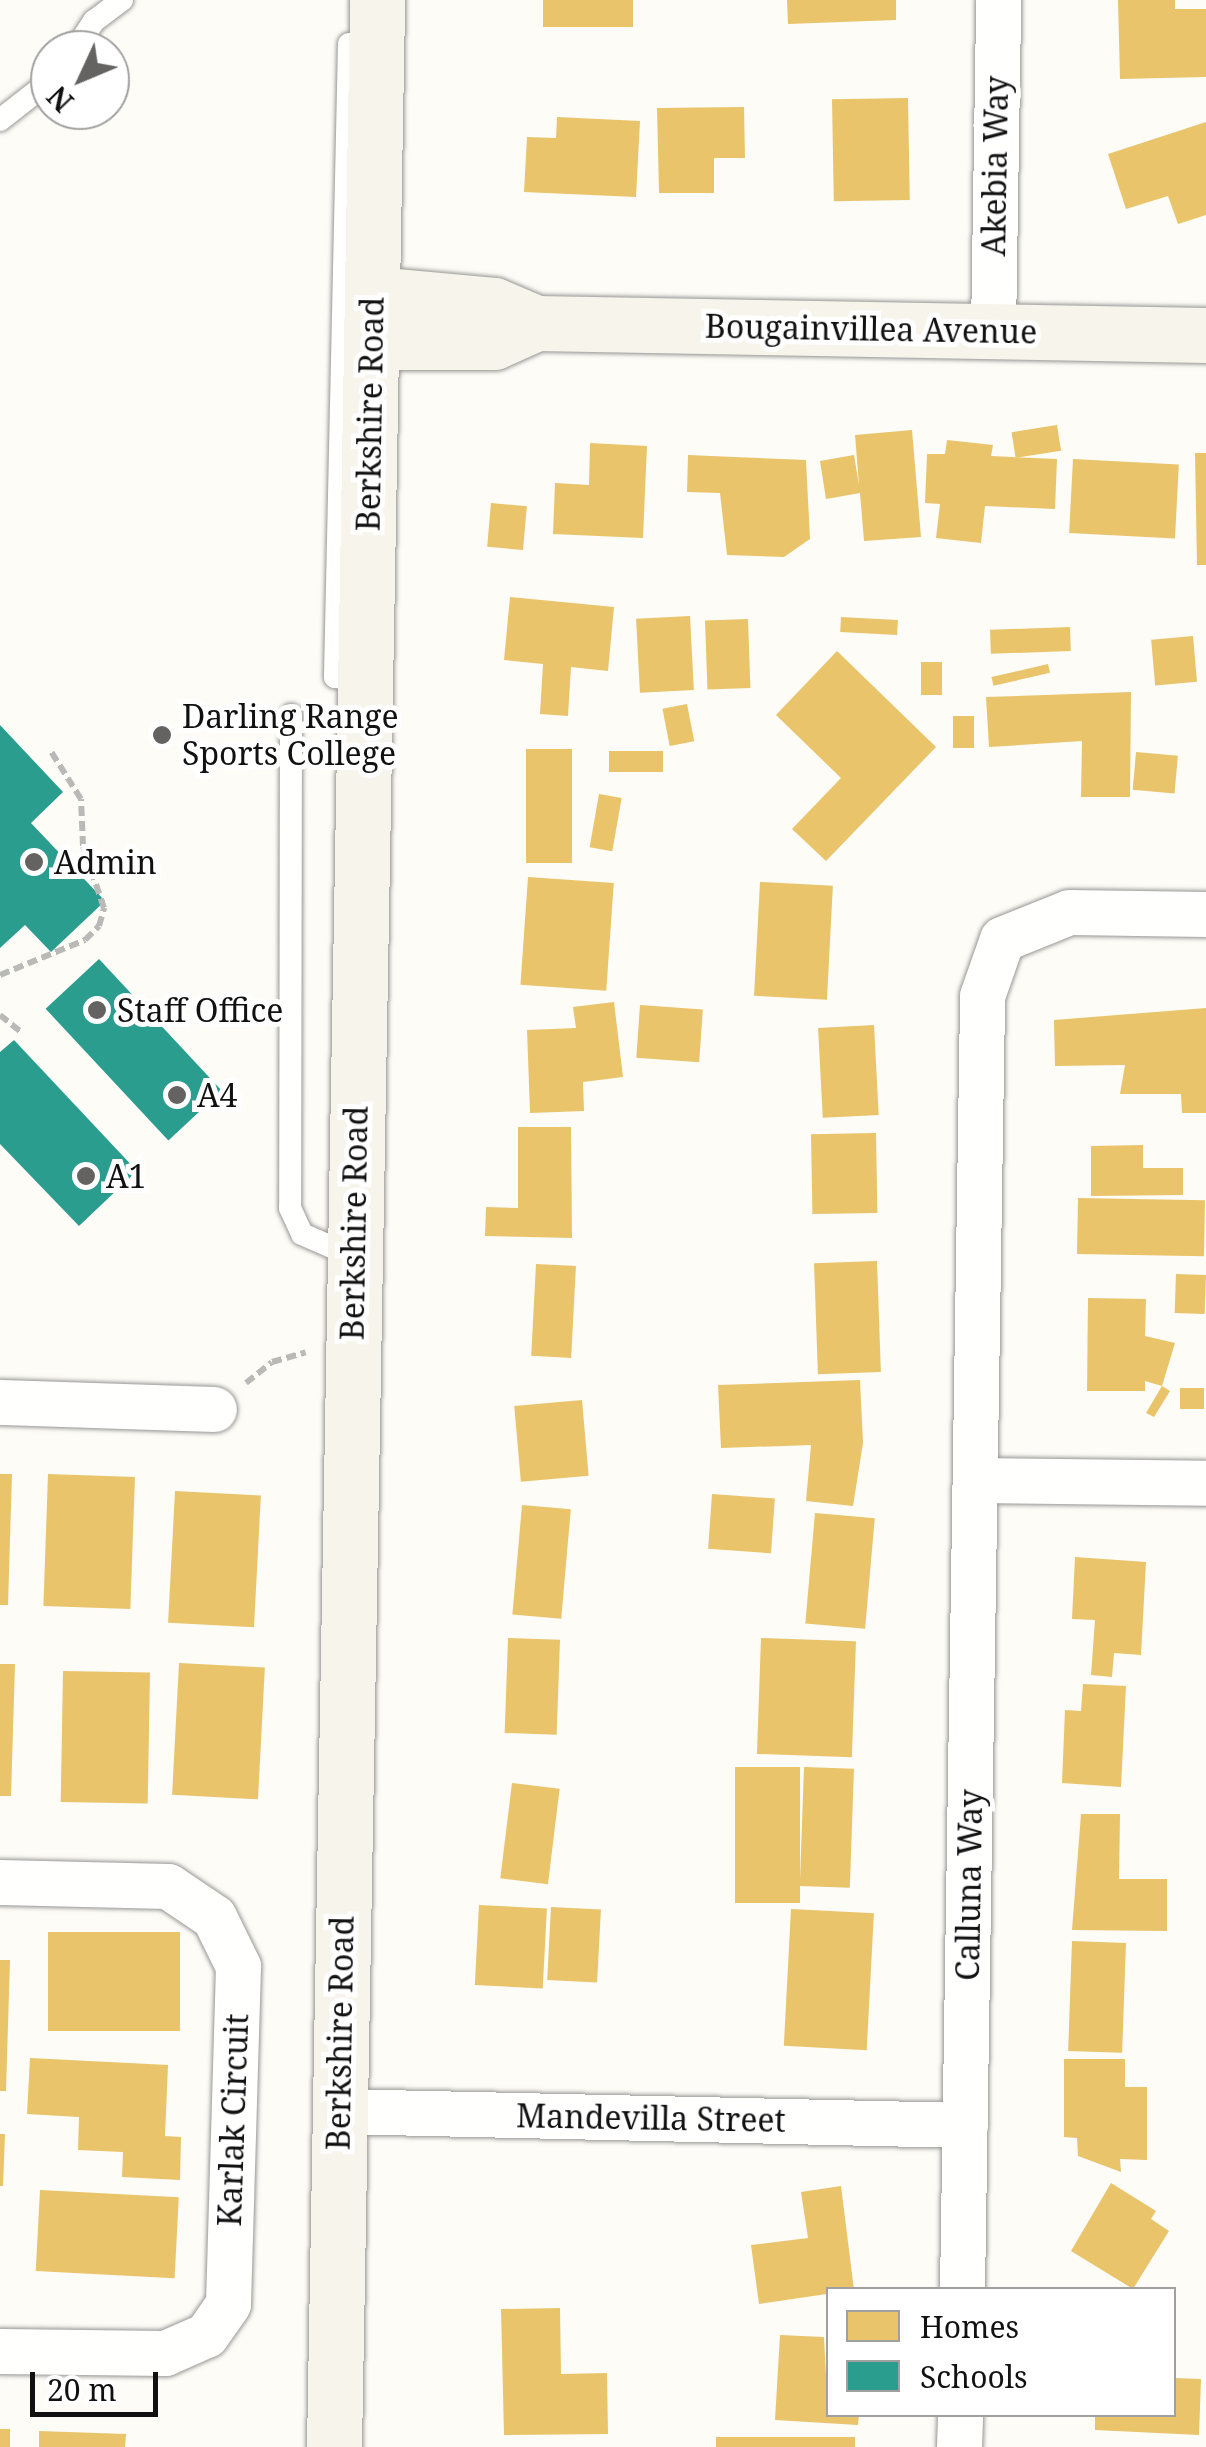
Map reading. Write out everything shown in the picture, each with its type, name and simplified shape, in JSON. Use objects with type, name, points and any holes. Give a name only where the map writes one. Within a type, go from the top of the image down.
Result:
[{"type":"main road","name":"Berkshire Road","points":[[334,2447],[363,679],[373,318],[363,10]]},
{"type":"main road","name":"Bougainvillea Avenue","points":[[373,318],[494,305],[536,323],[1206,334]]},
{"type":"street","name":"Akebia Way","points":[[993,332],[998,0]]},
{"type":"street","name":"Calluna Way","points":[[962,2287],[982,996],[1002,939],[1069,912],[1206,914]]},
{"type":"street","points":[[0,1402],[214,1409]]},
{"type":"street","points":[[974,1480],[1206,1484]]},
{"type":"street","name":"Karlak Circuit","points":[[0,1882],[168,1886],[214,1918],[238,1966],[228,2304],[206,2335],[165,2353],[0,2351]]},
{"type":"street","name":"Mandevilla Street","points":[[338,2111],[965,2125]]},
{"type":"street","points":[[959,2447],[960,2417]]},
{"type":"lane","points":[[88,30],[122,0]]},
{"type":"lane","points":[[363,10],[335,678],[363,679]]},
{"type":"lane","points":[[0,120],[30,97]]},
{"type":"lane","points":[[291,714],[290,1208],[302,1234],[353,1256]]},
{"type":"path","points":[[0,974],[85,940],[99,926],[104,908],[83,846],[81,800],[50,750]]},
{"type":"path","points":[[0,1016],[20,1031]]},
{"type":"path","points":[[214,1409],[272,1362],[286,1361],[301,1349],[320,1360],[352,1360]]},
{"type":"building: Homes","points":[[543,0],[633,0],[633,27],[543,27]]},
{"type":"building: Homes","points":[[787,0],[896,0],[896,20],[788,24]]},
{"type":"building: Homes","points":[[1118,0],[1175,0],[1175,9],[1206,9],[1206,77],[1120,79]]},
{"type":"building: Homes","points":[[908,98],[910,200],[834,201],[832,99]]},
{"type":"building: Homes","points":[[744,107],[745,158],[714,158],[714,193],[659,193],[657,108]]},
{"type":"building: Homes","points":[[557,117],[640,121],[636,197],[524,192],[527,137],[556,138]]},
{"type":"building: Homes","points":[[1206,122],[1206,215],[1178,224],[1168,196],[1126,209],[1108,154]]},
{"type":"building: Homes","points":[[1057,425],[1061,451],[1016,458],[1012,432]]},
{"type":"building: Homes","points":[[912,430],[921,537],[864,541],[860,493],[826,499],[820,461],[854,455],[859,485],[855,435]]},
{"type":"building: Homes","points":[[947,440],[993,445],[991,456],[1057,459],[1055,509],[985,506],[981,543],[936,538],[940,504],[925,503],[927,454],[945,454]]},
{"type":"building: Homes","points":[[590,443],[647,446],[643,538],[553,534],[555,483],[589,485]]},
{"type":"building: Homes","points":[[1195,453],[1206,453],[1206,565],[1197,565]]},
{"type":"building: Homes","points":[[688,455],[806,460],[810,539],[784,557],[727,555],[720,493],[687,492]]},
{"type":"building: Homes","points":[[1073,459],[1179,465],[1175,538],[1069,533]]},
{"type":"building: Homes","points":[[491,503],[527,506],[523,550],[487,547]]},
{"type":"building: Homes","points":[[510,597],[614,607],[608,671],[571,667],[568,716],[540,714],[543,664],[504,660]]},
{"type":"building: Homes","points":[[690,616],[694,690],[640,693],[636,619]]},
{"type":"building: Homes","points":[[841,617],[898,620],[897,635],[840,632]]},
{"type":"building: Homes","points":[[748,619],[750,688],[707,689],[705,621]]},
{"type":"building: Homes","points":[[1070,627],[1071,651],[991,654],[990,630]]},
{"type":"building: Homes","points":[[1193,636],[1197,682],[1155,685],[1151,640]]},
{"type":"building: Homes","points":[[837,651],[936,747],[826,861],[792,829],[841,778],[776,715]]},
{"type":"building: Homes","points":[[921,662],[942,662],[942,695],[921,695]]},
{"type":"building: Homes","points":[[1048,664],[1050,673],[994,686],[991,677]]},
{"type":"building: Homes","points":[[1131,692],[1130,797],[1081,797],[1082,741],[989,747],[986,697]]},
{"type":"building: Homes","points":[[687,704],[694,741],[670,746],[662,709]]},
{"type":"building: Homes","points":[[953,716],[974,716],[974,748],[953,748]]},
{"type":"building: Homes","points":[[526,749],[572,749],[572,863],[526,863]]},
{"type":"building: Homes","points":[[609,751],[663,751],[663,772],[609,772]]},
{"type":"building: Homes","points":[[1136,752],[1178,756],[1175,794],[1133,790]]},
{"type":"building: Homes","points":[[599,794],[622,798],[612,851],[590,847]]},
{"type":"building: Homes","points":[[528,877],[614,883],[606,991],[520,985]]},
{"type":"building: Homes","points":[[760,882],[833,886],[827,1000],[754,996]]},
{"type":"building: Homes","points":[[614,1002],[623,1077],[583,1082],[584,1111],[530,1113],[527,1030],[576,1028],[573,1007]]},
{"type":"building: Homes","points":[[640,1005],[703,1009],[699,1062],[636,1058]]},
{"type":"building: Homes","points":[[1206,1008],[1206,1113],[1182,1113],[1181,1094],[1120,1094],[1125,1065],[1055,1066],[1054,1020]]},
{"type":"building: Homes","points":[[874,1025],[879,1115],[823,1118],[818,1028]]},
{"type":"building: Homes","points":[[518,1127],[571,1127],[572,1238],[485,1236],[486,1207],[518,1208]]},
{"type":"building: Homes","points":[[876,1133],[877,1213],[812,1214],[811,1134]]},
{"type":"building: Homes","points":[[1143,1145],[1143,1168],[1183,1168],[1183,1195],[1091,1196],[1091,1146]]},
{"type":"building: Homes","points":[[1078,1198],[1205,1200],[1204,1256],[1077,1254]]},
{"type":"building: Homes","points":[[877,1261],[881,1372],[818,1374],[814,1263]]},
{"type":"building: Homes","points":[[536,1264],[576,1266],[571,1358],[531,1356]]},
{"type":"building: Homes","points":[[1176,1274],[1206,1275],[1205,1314],[1175,1313]]},
{"type":"building: Homes","points":[[1088,1298],[1146,1299],[1145,1336],[1175,1343],[1162,1386],[1145,1381],[1145,1391],[1087,1391]]},
{"type":"building: Homes","points":[[860,1380],[863,1443],[853,1506],[806,1501],[811,1445],[721,1448],[718,1385]]},
{"type":"building: Homes","points":[[1162,1386],[1170,1391],[1154,1417],[1146,1413]]},
{"type":"building: Homes","points":[[1180,1388],[1204,1388],[1204,1409],[1180,1409]]},
{"type":"building: Homes","points":[[582,1400],[589,1476],[521,1482],[514,1406]]},
{"type":"building: Homes","points":[[0,1474],[12,1474],[8,1605],[0,1605]]},
{"type":"building: Homes","points":[[48,1474],[135,1477],[130,1609],[43,1606]]},
{"type":"building: Homes","points":[[175,1491],[261,1496],[254,1627],[168,1623]]},
{"type":"building: Homes","points":[[712,1494],[775,1498],[771,1553],[708,1549]]},
{"type":"building: Homes","points":[[522,1505],[571,1509],[561,1619],[512,1615]]},
{"type":"building: Homes","points":[[815,1513],[875,1518],[865,1629],[805,1624]]},
{"type":"building: Homes","points":[[1075,1557],[1146,1562],[1141,1655],[1114,1653],[1112,1677],[1091,1675],[1095,1620],[1072,1619]]},
{"type":"building: Homes","points":[[508,1638],[560,1640],[557,1735],[505,1733]]},
{"type":"building: Homes","points":[[761,1638],[856,1641],[852,1757],[757,1754]]},
{"type":"building: Homes","points":[[179,1663],[265,1668],[258,1799],[172,1795]]},
{"type":"building: Homes","points":[[0,1664],[15,1664],[11,1796],[0,1796]]},
{"type":"building: Homes","points":[[63,1671],[150,1673],[148,1803],[61,1802]]},
{"type":"building: Homes","points":[[1083,1684],[1126,1686],[1121,1787],[1062,1783],[1065,1710],[1081,1711]]},
{"type":"building: Homes","points":[[735,1767],[800,1767],[800,1903],[735,1903]]},
{"type":"building: Homes","points":[[804,1767],[854,1769],[850,1888],[800,1886]]},
{"type":"building: Homes","points":[[512,1783],[560,1789],[548,1884],[500,1878]]},
{"type":"building: Homes","points":[[1081,1814],[1120,1814],[1119,1879],[1167,1879],[1167,1931],[1072,1930]]},
{"type":"building: Homes","points":[[479,1905],[547,1909],[543,1988],[475,1985]]},
{"type":"building: Homes","points":[[551,1907],[601,1910],[597,1983],[547,1980]]},
{"type":"building: Homes","points":[[791,1909],[874,1913],[867,2050],[784,2046]]},
{"type":"building: Homes","points":[[48,1932],[180,1932],[180,2031],[48,2031]]},
{"type":"building: Homes","points":[[1072,1941],[1126,1943],[1122,2053],[1068,2051]]},
{"type":"building: Homes","points":[[0,1960],[10,1960],[6,2091],[0,2091]]},
{"type":"building: Homes","points":[[30,2058],[168,2065],[165,2136],[181,2137],[180,2180],[122,2177],[123,2152],[78,2150],[79,2117],[27,2114]]},
{"type":"building: Homes","points":[[1064,2059],[1125,2059],[1125,2087],[1147,2087],[1147,2160],[1120,2159],[1121,2172],[1078,2156],[1077,2138],[1064,2137]]},
{"type":"building: Homes","points":[[0,2134],[5,2134],[3,2186],[0,2186]]},
{"type":"building: Homes","points":[[1111,2183],[1156,2211],[1151,2219],[1169,2231],[1134,2287],[1071,2251]]},
{"type":"building: Homes","points":[[841,2186],[854,2287],[826,2287],[826,2294],[759,2304],[751,2245],[808,2238],[801,2192]]},
{"type":"building: Homes","points":[[40,2190],[179,2197],[175,2278],[36,2271]]},
{"type":"building: Homes","points":[[560,2308],[561,2374],[607,2373],[608,2434],[504,2435],[501,2309]]},
{"type":"building: Homes","points":[[780,2335],[824,2337],[826,2417],[859,2417],[858,2425],[775,2420]]},
{"type":"building: Homes","points":[[1176,2378],[1201,2379],[1199,2435],[1095,2430],[1095,2417],[1176,2417]]},
{"type":"building: Homes","points":[[0,2429],[10,2429],[10,2447],[0,2447]]},
{"type":"building: Homes","points":[[39,2431],[126,2434],[125,2447],[39,2447]]},
{"type":"building: Homes","points":[[716,2437],[855,2437],[855,2447],[716,2447]]},
{"type":"building: Schools","name":"Admin","points":[[0,725],[63,792],[31,823],[105,901],[51,952],[25,925],[0,948]]},
{"type":"building: Schools","points":[[99,959],[222,1091],[168,1140],[46,1009]]},
{"type":"building: Schools","points":[[14,1040],[137,1171],[79,1226],[0,1144],[0,1052]]},
{"type":"place","name":"Darling Range Sports College","points":[[162,735]]},
{"type":"place","name":"Admin","points":[[34,862]]},
{"type":"place","name":"Staff Office","points":[[97,1010]]},
{"type":"place","name":"A4","points":[[177,1095]]},
{"type":"place","name":"A1","points":[[86,1176]]}]
